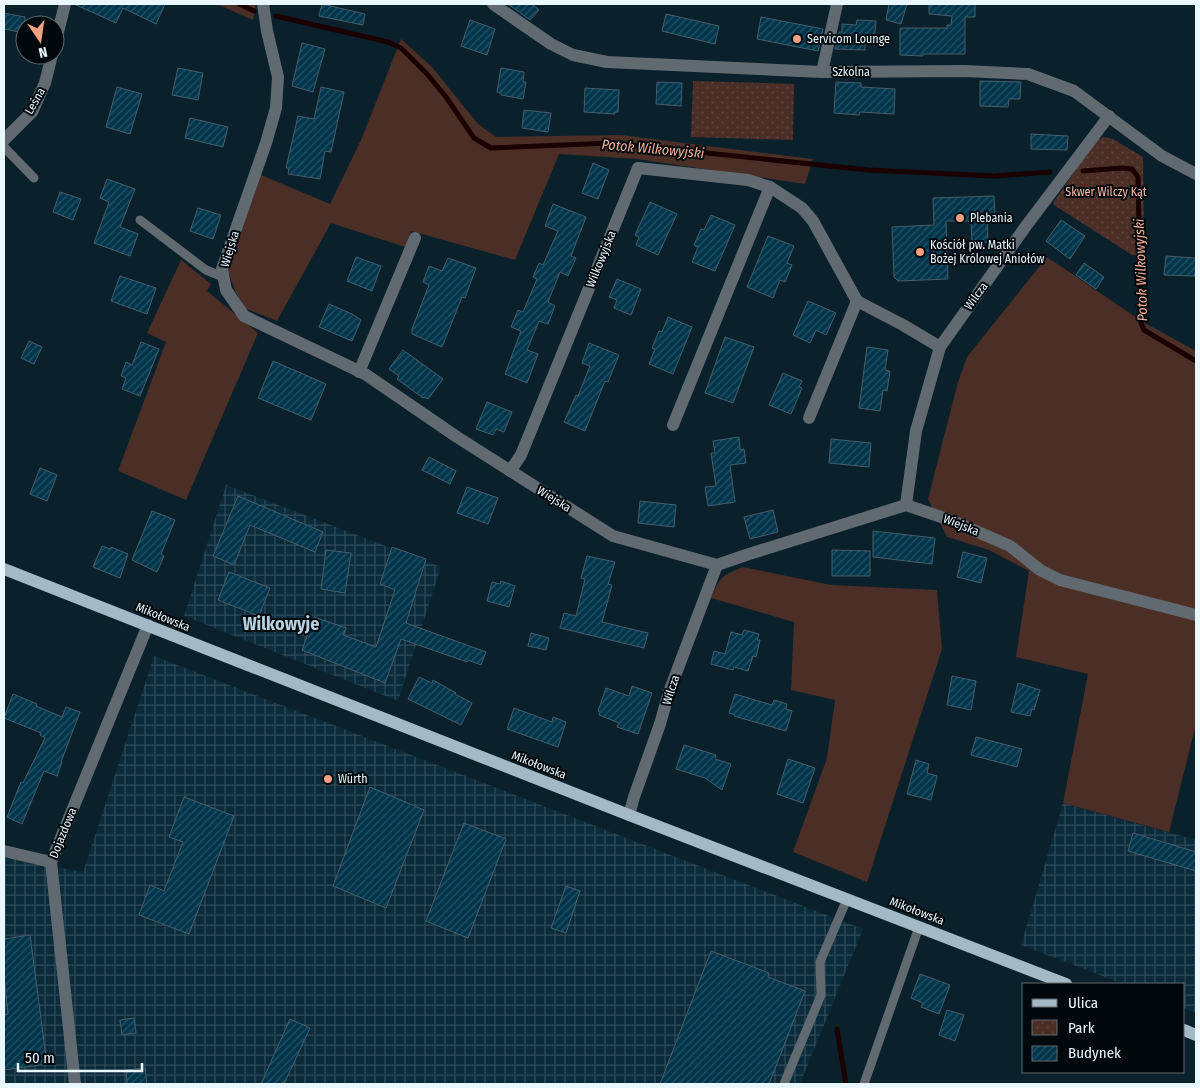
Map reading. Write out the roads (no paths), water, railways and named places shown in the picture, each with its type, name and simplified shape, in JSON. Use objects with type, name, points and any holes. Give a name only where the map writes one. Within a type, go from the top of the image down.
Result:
[{"type":"main road","name":"Mikołowska","points":[[4,569],[629,815],[1063,983]]},
{"type":"street","name":"Wiejska","points":[[264,4],[265,19],[278,77],[276,108],[266,143],[222,269],[226,290],[244,316],[359,372],[613,536],[717,565]]},
{"type":"street","name":"Szkolna","points":[[492,4],[551,44],[574,55],[607,62],[822,72],[965,71],[1028,74],[1074,91],[1162,156],[1196,174]]},
{"type":"street","points":[[822,72],[837,4]]},
{"type":"street","name":"Leśna","points":[[4,140],[32,112],[45,83],[50,65]]},
{"type":"street","name":"Wilcza","points":[[906,505],[916,431],[940,346],[1026,226],[1109,116]]},
{"type":"street","name":"Wilkowyjska","points":[[510,471],[521,455],[638,168],[748,180],[770,187],[802,208],[813,221],[857,302]]},
{"type":"street","points":[[673,425],[770,187]]},
{"type":"street","points":[[359,372],[415,238]]},
{"type":"street","points":[[809,418],[857,302],[940,346]]},
{"type":"street","name":"Wiejska","points":[[906,505],[1010,546],[1040,570],[1060,580],[1196,615]]},
{"type":"street","points":[[717,565],[906,505]]},
{"type":"street","name":"Wilcza","points":[[629,815],[669,692],[717,565]]},
{"type":"street","name":"Dojazdowa","points":[[75,1084],[51,862],[148,626]]},
{"type":"street","points":[[4,851],[51,862]]},
{"type":"lane","points":[[4,146],[34,178]]},
{"type":"lane","points":[[140,220],[206,270],[223,277]]},
{"type":"lane","points":[[784,1084],[821,995],[820,962],[847,899]]},
{"type":"lane","points":[[864,1084],[919,927]]},
{"type":"waterway","name":"Potok Wilkowyjski","points":[[239,4],[254,11]]},
{"type":"waterway","name":"Potok Wilkowyjski","points":[[276,16],[388,42],[401,48],[427,74],[446,97],[474,138],[491,148],[611,143],[868,170],[994,176],[1050,172]]},
{"type":"waterway","name":"Potok Wilkowyjski","points":[[1083,171],[1132,169],[1138,177],[1141,323],[1144,330],[1196,361]]},
{"type":"waterway","points":[[837,1029],[846,1084]]},
{"type":"place","name":"Servicom Lounge","points":[[797,39]]},
{"type":"place","name":"Plebania","points":[[960,218]]},
{"type":"place","name":"Kościół pw. Matki Bożej Królowej Aniołów","points":[[920,252]]},
{"type":"place","name":"Würth","points":[[328,779]]},
{"type":"district","name":"Wilkowyje","points":[[281,624]]},
{"type":"park label","name":"Skwer Wilczy Kąt","points":[[1106,192]]}]
